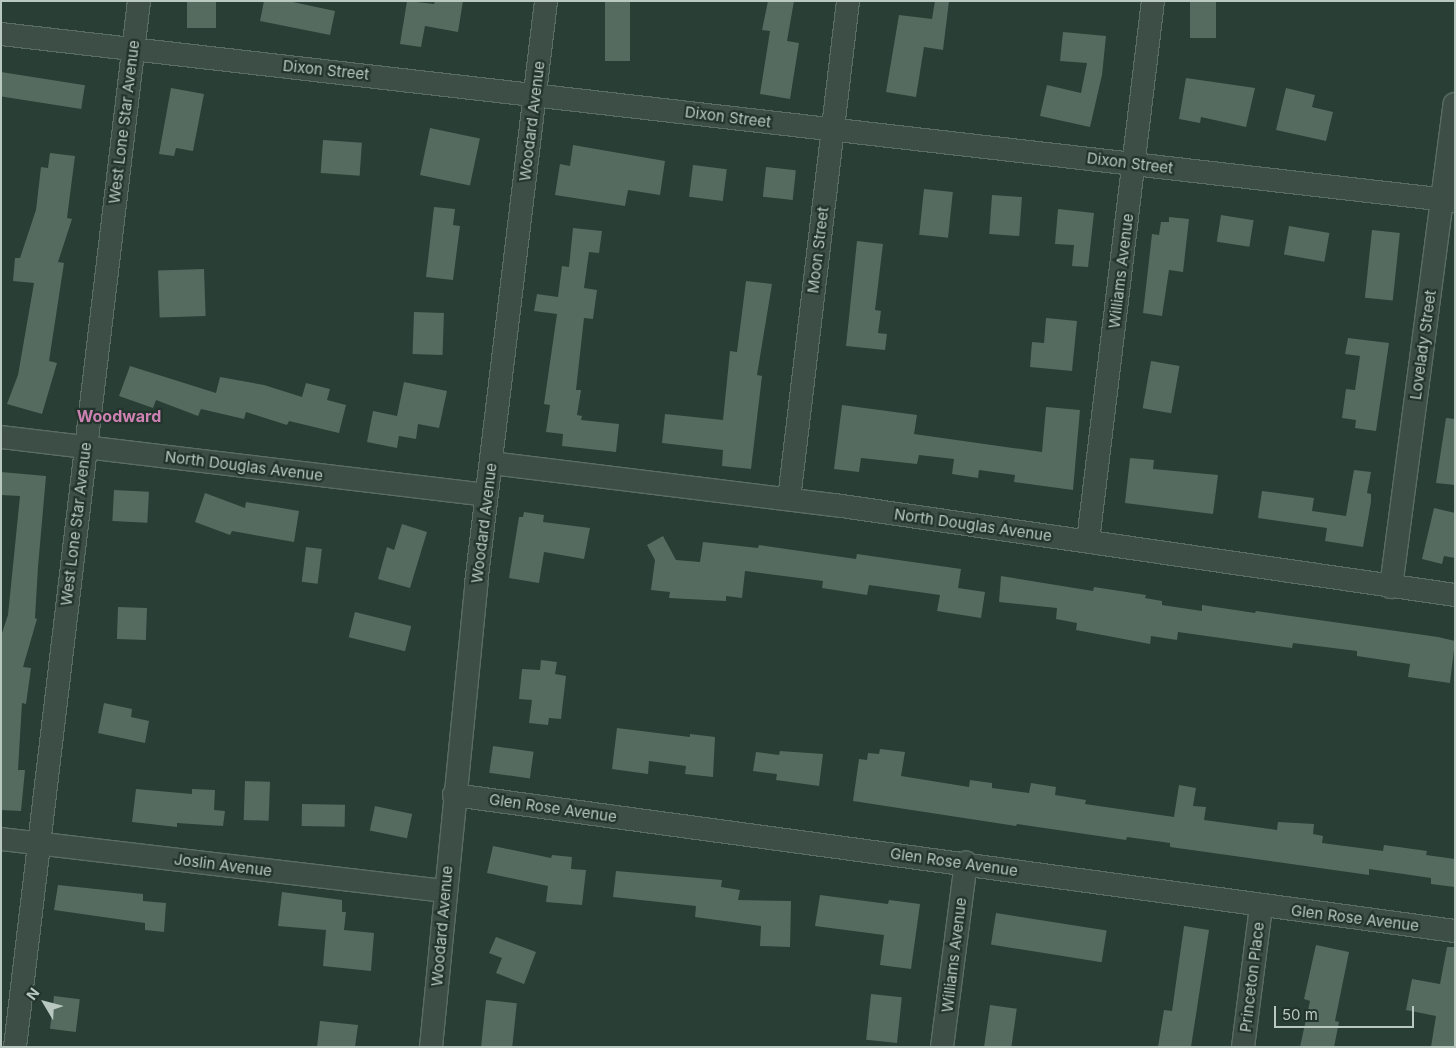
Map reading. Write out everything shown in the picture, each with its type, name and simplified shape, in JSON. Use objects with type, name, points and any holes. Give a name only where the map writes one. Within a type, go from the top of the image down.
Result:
[{"type":"street","name":"West Lone Star Avenue","points":[[16,1047],[38,844],[139,1]]},
{"type":"street","name":"Woodard Avenue","points":[[431,1047],[454,795],[486,495],[546,1]]},
{"type":"street","name":"Moon Street","points":[[789,499],[848,1]]},
{"type":"street","name":"Williams Avenue","points":[[1088,541],[1153,1]]},
{"type":"street","name":"Dixon Street","points":[[1,34],[1449,200]]},
{"type":"street","name":"Lovelady Street","points":[[1391,586],[1449,200],[1455,104]]},
{"type":"street","name":"North Douglas Avenue","points":[[1,437],[486,495]]},
{"type":"street","name":"North Douglas Avenue","points":[[491,463],[789,499],[1455,595]]},
{"type":"street","name":"Glen Rose Avenue","points":[[454,795],[1455,931]]},
{"type":"street","name":"Joslin Avenue","points":[[1,839],[445,891]]},
{"type":"street","name":"Williams Avenue","points":[[942,1047],[966,864]]},
{"type":"street","name":"Princeton Place","points":[[1243,1047],[1261,906]]},
{"type":"building","points":[[187,1],[216,1],[216,28],[187,28]]},
{"type":"building","points":[[264,1],[288,1],[335,11],[330,35],[260,21]]},
{"type":"building","points":[[407,1],[434,4],[435,1],[463,1],[458,32],[425,26],[421,47],[400,44]]},
{"type":"building","points":[[605,1],[630,1],[630,61],[605,61]]},
{"type":"building","points":[[768,1],[794,1],[787,41],[799,43],[790,99],[760,94],[770,31],[762,30]]},
{"type":"building","points":[[935,1],[949,1],[943,50],[924,47],[916,97],[886,92],[899,15],[932,19]]},
{"type":"building","points":[[1190,1],[1216,1],[1216,38],[1190,38]]},
{"type":"building","points":[[1063,32],[1106,36],[1102,75],[1090,127],[1040,116],[1047,85],[1081,93],[1087,63],[1060,61]]},
{"type":"building","points":[[1,72],[85,85],[81,109],[1,96]]},
{"type":"building","points":[[1186,78],[1255,88],[1246,127],[1201,117],[1200,123],[1179,119]]},
{"type":"building","points":[[171,88],[204,94],[193,151],[176,148],[174,156],[159,154]]},
{"type":"building","points":[[1286,88],[1315,95],[1312,107],[1333,112],[1326,141],[1276,130]]},
{"type":"building","points":[[430,128],[480,139],[470,186],[420,175]]},
{"type":"building","points":[[323,140],[362,143],[360,176],[321,173]]},
{"type":"building","points":[[573,145],[665,161],[660,195],[628,190],[625,206],[555,195],[560,164],[570,166]]},
{"type":"building","points":[[50,153],[75,156],[67,218],[72,219],[58,262],[64,263],[49,361],[57,363],[42,414],[7,404],[18,375],[34,283],[13,281],[15,258],[20,258],[36,210],[41,167],[48,168]]},
{"type":"building","points":[[693,165],[727,169],[723,201],[689,197]]},
{"type":"building","points":[[766,167],[796,170],[793,200],[763,197]]},
{"type":"building","points":[[924,189],[953,192],[948,238],[919,235]]},
{"type":"building","points":[[992,195],[1022,197],[1019,236],[989,234]]},
{"type":"building","points":[[434,207],[455,209],[453,225],[460,226],[453,280],[426,277]]},
{"type":"building","points":[[1058,209],[1094,213],[1088,267],[1072,266],[1074,245],[1055,244]]},
{"type":"building","points":[[1221,215],[1254,220],[1249,247],[1217,242]]},
{"type":"building","points":[[1169,217],[1189,219],[1183,272],[1169,270],[1162,316],[1143,313],[1152,234],[1159,235],[1161,222],[1169,222]]},
{"type":"building","points":[[1289,226],[1329,233],[1324,262],[1284,255]]},
{"type":"building","points":[[573,228],[602,231],[599,253],[589,252],[584,288],[597,290],[593,319],[584,318],[576,390],[581,390],[577,415],[582,416],[581,420],[619,424],[616,452],[562,446],[563,434],[546,432],[550,405],[544,404],[557,314],[534,311],[537,294],[558,297],[562,266],[569,267]]},
{"type":"building","points":[[1372,230],[1400,233],[1393,301],[1365,298]]},
{"type":"building","points":[[857,241],[883,244],[875,310],[881,311],[878,333],[887,334],[885,350],[846,346]]},
{"type":"building","points":[[204,269],[206,316],[160,318],[158,271]]},
{"type":"building","points":[[746,281],[772,284],[757,375],[762,376],[751,469],[722,466],[723,450],[662,443],[665,414],[723,420],[730,351],[737,352]]},
{"type":"building","points":[[414,312],[444,313],[443,355],[413,354]]},
{"type":"building","points":[[1046,318],[1077,321],[1072,371],[1030,367],[1032,342],[1044,343]]},
{"type":"building","points":[[1348,338],[1389,343],[1376,431],[1355,428],[1356,420],[1342,418],[1346,389],[1355,390],[1360,356],[1345,354]]},
{"type":"building","points":[[1151,361],[1180,366],[1171,413],[1143,408]]},
{"type":"building","points":[[130,366],[216,393],[220,377],[264,385],[302,397],[306,383],[330,389],[327,400],[346,405],[339,433],[289,421],[287,425],[246,412],[244,419],[201,409],[198,416],[156,400],[153,408],[119,396]]},
{"type":"building","points":[[404,382],[447,391],[439,428],[418,424],[416,439],[399,436],[397,448],[367,442],[373,411],[397,416]]},
{"type":"building","points":[[842,405],[917,415],[914,434],[1042,452],[1046,407],[1080,410],[1073,490],[1014,482],[1015,475],[979,470],[978,478],[952,474],[954,459],[919,455],[917,464],[861,458],[859,472],[834,469]]},
{"type":"building","points":[[1446,418],[1455,419],[1455,485],[1436,483]]},
{"type":"building","points":[[1130,458],[1154,460],[1153,469],[1218,475],[1213,514],[1125,503]]},
{"type":"building","points":[[1354,470],[1371,472],[1367,493],[1371,494],[1371,502],[1363,547],[1325,541],[1327,528],[1258,518],[1262,491],[1314,498],[1312,511],[1346,516]]},
{"type":"building","points":[[1,472],[46,476],[38,567],[35,618],[37,619],[23,667],[31,668],[26,704],[22,703],[18,770],[25,770],[21,811],[1,810],[1,636],[8,615],[20,496],[1,495]]},
{"type":"building","points":[[114,490],[149,492],[147,523],[112,521]]},
{"type":"building","points":[[205,493],[245,508],[246,502],[299,511],[294,542],[232,531],[230,535],[195,522]]},
{"type":"building","points":[[1434,508],[1455,513],[1455,558],[1444,556],[1442,564],[1422,559]]},
{"type":"building","points":[[524,512],[544,515],[543,522],[590,528],[584,559],[544,552],[539,583],[509,578],[519,517],[523,517]]},
{"type":"building","points":[[402,524],[427,532],[410,588],[378,579],[387,547],[394,550]]},
{"type":"building","points":[[663,536],[676,560],[700,562],[703,542],[758,548],[759,545],[856,559],[857,554],[961,569],[958,588],[985,592],[981,618],[937,611],[940,595],[869,585],[867,595],[822,588],[823,581],[745,571],[742,598],[726,596],[726,601],[669,598],[670,592],[651,590],[655,560],[647,545]]},
{"type":"building","points":[[306,547],[322,549],[318,584],[302,582]]},
{"type":"building","points":[[1001,576],[1093,591],[1094,587],[1146,595],[1145,598],[1162,601],[1162,605],[1202,611],[1202,605],[1255,613],[1256,611],[1455,641],[1450,683],[1408,677],[1410,664],[1357,656],[1357,651],[1293,643],[1292,648],[1178,632],[1177,640],[1151,636],[1150,644],[1076,630],[1077,623],[1056,619],[1057,608],[999,602]]},
{"type":"building","points":[[118,607],[147,608],[146,640],[117,639]]},
{"type":"building","points":[[355,612],[411,626],[405,651],[349,637]]},
{"type":"building","points":[[541,660],[557,662],[555,674],[566,676],[561,719],[549,718],[548,725],[529,723],[532,700],[519,699],[522,669],[540,670]]},
{"type":"building","points":[[104,703],[132,709],[131,717],[149,721],[145,743],[98,733]]},
{"type":"building","points":[[617,728],[690,737],[690,734],[715,737],[713,777],[685,774],[686,766],[649,761],[648,774],[612,769]]},
{"type":"building","points":[[493,746],[534,752],[530,778],[489,773]]},
{"type":"building","points":[[880,749],[905,752],[901,776],[969,787],[970,780],[992,783],[992,788],[1029,793],[1031,783],[1056,787],[1055,795],[1086,800],[1085,804],[1174,817],[1179,785],[1196,788],[1193,806],[1206,807],[1204,820],[1277,830],[1278,822],[1314,824],[1313,834],[1323,836],[1322,843],[1383,851],[1384,845],[1427,851],[1426,855],[1455,859],[1455,887],[1431,884],[1431,878],[1369,869],[1369,875],[1170,847],[1170,843],[1127,837],[1126,840],[1017,824],[1016,826],[853,801],[859,759],[867,760],[868,753],[879,754]]},
{"type":"building","points":[[780,751],[823,754],[819,786],[776,780],[777,774],[753,771],[756,752],[779,755]]},
{"type":"building","points":[[245,781],[270,782],[269,821],[244,820]]},
{"type":"building","points":[[136,789],[192,794],[192,789],[215,790],[214,810],[225,811],[223,826],[177,823],[177,827],[132,822]]},
{"type":"building","points":[[302,804],[345,805],[345,827],[302,826]]},
{"type":"building","points":[[375,806],[412,814],[407,838],[370,830]]},
{"type":"building","points":[[493,846],[551,858],[552,855],[572,857],[571,869],[586,870],[582,905],[546,902],[548,886],[487,873]]},
{"type":"building","points":[[616,871],[722,880],[721,887],[740,890],[738,900],[791,901],[790,947],[760,946],[761,926],[695,917],[696,906],[613,897]]},
{"type":"building","points":[[58,885],[143,894],[143,901],[166,903],[164,932],[145,930],[145,923],[54,910]]},
{"type":"building","points":[[282,892],[342,900],[342,912],[346,912],[344,930],[374,933],[371,971],[323,966],[326,930],[278,926]]},
{"type":"building","points":[[820,895],[888,904],[889,900],[920,904],[911,969],[880,965],[884,935],[815,926]]},
{"type":"building","points":[[996,913],[1107,931],[1102,962],[991,945]]},
{"type":"building","points":[[1184,926],[1209,930],[1191,1047],[1158,1047],[1164,1010],[1172,1011]]},
{"type":"building","points":[[496,937],[536,952],[524,984],[496,973],[502,958],[489,953]]},
{"type":"building","points":[[1316,945],[1349,952],[1335,1021],[1339,1022],[1334,1047],[1300,1047],[1310,1001],[1304,999]]},
{"type":"building","points":[[1447,947],[1455,947],[1455,1047],[1431,1047],[1436,1016],[1406,1010],[1412,979],[1440,984]]},
{"type":"building","points":[[871,994],[902,997],[897,1043],[866,1040]]},
{"type":"building","points":[[54,996],[80,999],[76,1032],[50,1029]]},
{"type":"building","points":[[486,1000],[517,1003],[512,1047],[481,1047]]},
{"type":"building","points":[[990,1005],[1017,1009],[1011,1047],[984,1047]]},
{"type":"building","points":[[320,1021],[358,1025],[355,1047],[317,1047]]},
{"type":"district","name":"Woodward","points":[[119,416]]}]
